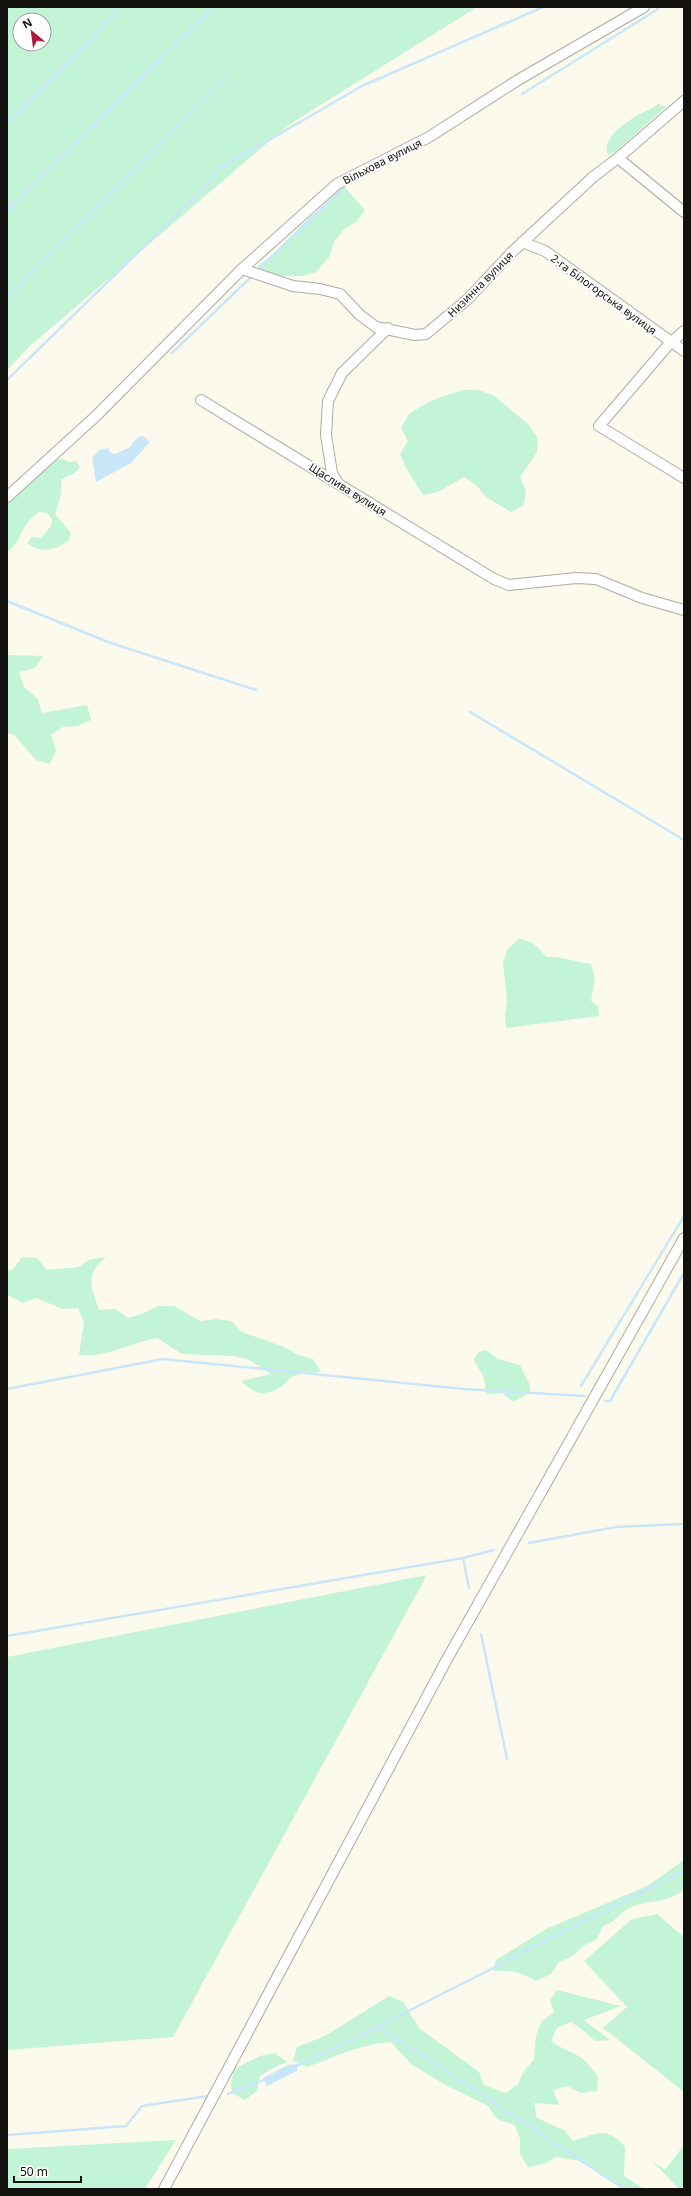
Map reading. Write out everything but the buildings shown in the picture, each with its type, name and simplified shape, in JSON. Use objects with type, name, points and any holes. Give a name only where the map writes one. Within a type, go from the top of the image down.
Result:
[{"type":"street","name":"Вільхова вулиця","points":[[7,497],[96,416],[242,269],[337,184],[429,137],[518,80],[644,7]]},
{"type":"street","name":"Низинна вулиця","points":[[242,269],[293,286],[320,289],[340,294],[360,316],[376,327],[388,328],[415,336],[426,334],[468,299],[522,242],[593,177],[618,158],[684,101]]},
{"type":"street","points":[[618,158],[684,212]]},
{"type":"street","name":"2-га Білогорська вулиця","points":[[522,242],[544,251],[670,343],[684,351]]},
{"type":"street","points":[[339,484],[332,473],[326,435],[328,401],[342,373],[388,328]]},
{"type":"street","points":[[684,332],[670,343],[599,426],[684,478]]},
{"type":"street","name":"Щаслива вулиця","points":[[201,400],[494,579],[509,585],[576,578],[596,579],[642,598],[684,610]]},
{"type":"street","points":[[164,2189],[446,1661],[684,1238]]},
{"type":"green space","points":[[7,7],[477,7],[287,126],[30,346],[7,370]]},
{"type":"green space","points":[[659,104],[666,107],[616,151],[608,155],[607,147],[610,139],[616,131],[624,124]]},
{"type":"green space","points":[[343,185],[365,210],[356,222],[343,230],[334,242],[329,257],[316,272],[303,276],[271,276],[259,270],[258,266],[271,256],[312,215],[319,214]]},
{"type":"green space","points":[[463,390],[478,390],[493,395],[528,424],[537,437],[537,452],[520,477],[526,491],[524,505],[511,512],[486,497],[476,485],[464,477],[438,492],[423,495],[406,468],[400,454],[408,441],[401,428],[409,414],[435,399]]},
{"type":"green space","points":[[61,458],[68,462],[76,461],[80,467],[75,473],[61,479],[61,494],[55,514],[71,533],[69,540],[54,548],[43,550],[37,549],[27,543],[32,537],[41,538],[51,526],[52,519],[47,513],[39,512],[24,527],[16,543],[7,552],[7,503],[54,461]]},
{"type":"green space","points":[[7,655],[43,656],[35,668],[19,672],[24,687],[38,699],[42,713],[87,705],[91,720],[78,726],[63,727],[51,735],[56,750],[50,764],[36,760],[14,735],[7,733]]},
{"type":"green space","points":[[519,938],[534,944],[547,957],[558,957],[591,964],[595,979],[591,1001],[598,1006],[599,1016],[506,1028],[505,1016],[507,1000],[503,963],[507,950]]},
{"type":"green space","points":[[22,1257],[37,1258],[47,1270],[78,1267],[91,1259],[106,1257],[94,1270],[91,1281],[99,1310],[115,1309],[128,1318],[142,1314],[158,1306],[174,1306],[200,1321],[216,1319],[231,1321],[242,1332],[284,1347],[298,1355],[313,1359],[321,1372],[294,1376],[276,1390],[260,1393],[250,1389],[241,1381],[271,1374],[248,1359],[232,1356],[182,1354],[157,1338],[109,1352],[79,1355],[84,1322],[78,1308],[63,1309],[36,1298],[23,1303],[7,1295],[7,1271],[13,1269]]},
{"type":"green space","points":[[486,1350],[498,1359],[520,1365],[530,1385],[530,1393],[513,1402],[502,1393],[487,1394],[483,1376],[474,1358],[479,1352]]},
{"type":"green space","points":[[427,1575],[173,2037],[7,2050],[7,1657]]},
{"type":"green space","points":[[684,1860],[684,1890],[670,1898],[627,1909],[610,1923],[603,1926],[597,1939],[583,1946],[573,1956],[559,1962],[551,1974],[536,1981],[515,1972],[493,1971],[496,1960],[546,1929],[647,1886]]},
{"type":"green space","points":[[657,1914],[684,1937],[684,2092],[603,2028],[627,2007],[584,1961],[632,1919]]},
{"type":"green space","points":[[557,1990],[621,2006],[584,2020],[610,2040],[595,2041],[571,2022],[557,2028],[551,2041],[574,2053],[589,2065],[598,2077],[597,2091],[581,2093],[567,2086],[553,2090],[559,2104],[563,2105],[534,2103],[537,2118],[564,2130],[573,2141],[601,2133],[612,2136],[625,2147],[624,2176],[644,2189],[625,2189],[585,2162],[557,2157],[543,2164],[528,2167],[520,2154],[520,2139],[515,2125],[497,2119],[488,2106],[447,2086],[411,2064],[391,2042],[358,2048],[307,2067],[293,2061],[297,2047],[325,2036],[389,1996],[403,2002],[419,2028],[479,2072],[484,2085],[506,2093],[518,2084],[524,2071],[534,2059],[536,2035],[542,2021],[554,2012],[550,2000]]},
{"type":"green space","points":[[275,2053],[287,2062],[260,2076],[257,2091],[245,2100],[232,2093],[231,2084],[234,2069],[260,2056]]},
{"type":"green space","points":[[176,2140],[145,2189],[7,2189],[7,2149]]},
{"type":"green space","points":[[683,2146],[684,2189],[679,2189],[651,2160],[665,2170]]},
{"type":"water","points":[[143,436],[150,442],[131,463],[96,482],[92,458],[99,450],[108,448],[110,452],[115,454],[130,447],[138,437]]},
{"type":"water","points":[[297,2064],[297,2071],[267,2086],[263,2078],[288,2065]]},
{"type":"waterway","points":[[7,124],[122,7]]},
{"type":"waterway","points":[[7,211],[214,7]]},
{"type":"waterway","points":[[7,380],[204,188],[219,169],[362,86],[543,7]]},
{"type":"waterway","points":[[522,94],[658,9]]},
{"type":"waterway","points":[[7,298],[224,79]]},
{"type":"waterway","points":[[258,270],[341,190]]},
{"type":"waterway","points":[[172,353],[251,277]]},
{"type":"waterway","points":[[7,601],[108,642],[256,690]]},
{"type":"waterway","points":[[470,712],[684,840]]},
{"type":"waterway","points":[[581,1386],[684,1216]]},
{"type":"waterway","points":[[605,1401],[610,1401],[684,1273]]},
{"type":"waterway","points":[[7,1389],[163,1359],[464,1389],[585,1396]]},
{"type":"waterway","points":[[529,1543],[616,1527],[684,1524]]},
{"type":"waterway","points":[[7,1636],[463,1558],[494,1550]]},
{"type":"waterway","points":[[463,1558],[469,1588]]},
{"type":"waterway","points":[[481,1634],[507,1759]]},
{"type":"waterway","points":[[379,2026],[684,1871]]},
{"type":"waterway","points":[[294,2067],[379,2027],[624,2189]]},
{"type":"waterway","points":[[228,2094],[266,2079]]},
{"type":"waterway","points":[[7,2135],[126,2126],[142,2106],[208,2096]]}]
